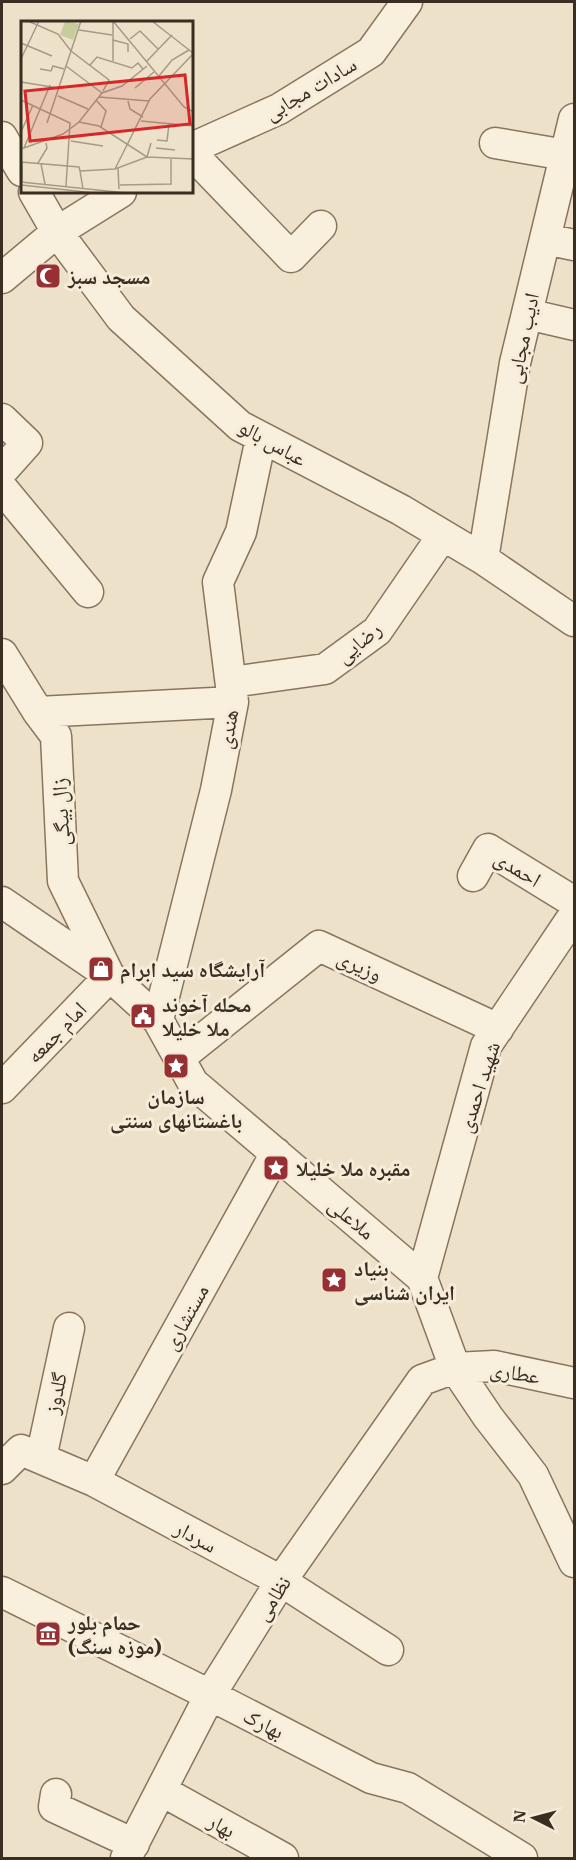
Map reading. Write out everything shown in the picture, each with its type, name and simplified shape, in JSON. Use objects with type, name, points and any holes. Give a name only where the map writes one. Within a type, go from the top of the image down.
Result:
[{"type":"street","name":"سادات مجابی","points":[[194,147],[279,109],[371,52],[407,2]]},
{"type":"street","name":"ادیب مجابی","points":[[483,559],[515,363],[574,119]]},
{"type":"street","points":[[2,137],[21,169]]},
{"type":"street","points":[[495,143],[566,155]]},
{"type":"street","points":[[194,156],[291,257],[321,226]]},
{"type":"street","name":"عباس بالو","points":[[35,194],[57,232],[121,318],[240,426],[401,510],[483,559],[574,621]]},
{"type":"street","points":[[2,278],[57,232],[118,194]]},
{"type":"street","points":[[545,238],[574,245]]},
{"type":"street","points":[[527,314],[574,325]]},
{"type":"street","points":[[2,419],[27,443],[2,471]]},
{"type":"street","name":"هندی","points":[[158,1020],[216,790],[232,692],[219,582],[241,532],[261,438]]},
{"type":"street","points":[[2,488],[88,592]]},
{"type":"street","name":"رضایی","points":[[38,712],[232,692],[326,669],[377,631],[443,535]]},
{"type":"street","name":"زال بیگی","points":[[2,654],[38,712],[56,736],[63,881],[110,976]]},
{"type":"street","name":"احمدی","points":[[472,876],[488,849],[574,902]]},
{"type":"street","points":[[2,902],[110,976]]},
{"type":"street","name":"شهید احمدی","points":[[422,1278],[486,1046],[574,915]]},
{"type":"street","name":"وزیری","points":[[179,1058],[319,946],[498,1029]]},
{"type":"street","name":"ملاعلی","points":[[110,976],[158,1020],[193,1083],[422,1278],[455,1368],[488,1417],[533,1475],[574,1562]]},
{"type":"street","name":"امام جمعه","points":[[2,1088],[110,976]]},
{"type":"street","name":"مستشاری","points":[[94,1481],[276,1153]]},
{"type":"street","name":"گلدوز","points":[[41,1458],[69,1328]]},
{"type":"street","name":"عطاری","points":[[455,1368],[494,1366],[574,1383]]},
{"type":"street","name":"نظامی","points":[[130,1851],[210,1695],[281,1581],[422,1380],[455,1368]]},
{"type":"street","name":"سردار","points":[[2,1469],[21,1450],[94,1481],[281,1581],[388,1650]]},
{"type":"street","name":"بهارک","points":[[2,1592],[371,1778],[408,1788],[522,1858]]},
{"type":"street","name":"بهار","points":[[162,1791],[283,1858]]},
{"type":"street","points":[[56,1794],[54,1807],[130,1851]]},
{"type":"place","name":"مسجد سبز","points":[[48,276]]},
{"type":"place","name":"آرایشگاه سید ابرام","points":[[101,969]]},
{"type":"place","name":"محله آخوند ملا خلیلا","points":[[143,1016]]},
{"type":"place","name":"سازمان باغستانهای سنتی","points":[[176,1066]]},
{"type":"place","name":"مقبره ملا خلیلا","points":[[276,1168]]},
{"type":"place","name":"بنیاد ایران شناسی","points":[[334,1280]]},
{"type":"place","name":"حمام بلور (موزه سنگ)","points":[[48,1634]]}]
